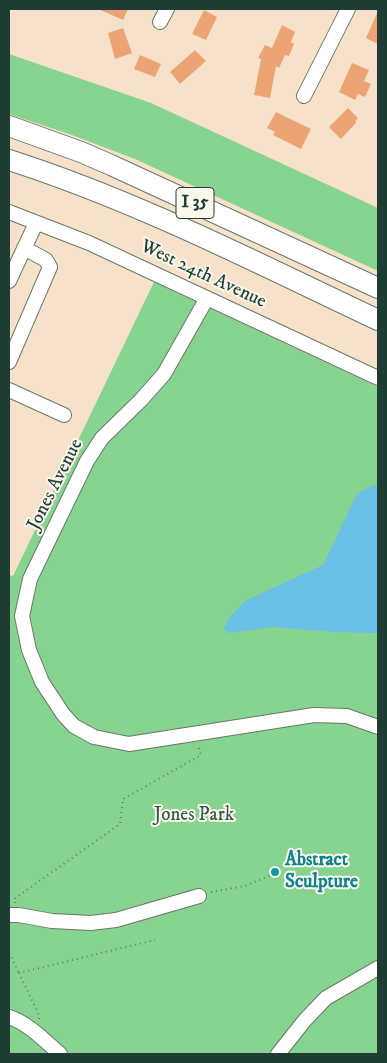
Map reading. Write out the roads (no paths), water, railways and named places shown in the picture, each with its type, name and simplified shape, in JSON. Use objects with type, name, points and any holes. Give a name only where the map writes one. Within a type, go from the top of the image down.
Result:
[{"type":"highway","name":"I 35","points":[[9,126],[104,162],[378,288]]},
{"type":"highway","name":"I 35","points":[[9,160],[51,173],[108,196],[378,320]]},
{"type":"street","points":[[160,22],[167,9]]},
{"type":"street","points":[[304,96],[348,9]]},
{"type":"street","name":"West 24th Avenue","points":[[9,212],[90,243],[378,378]]},
{"type":"street","points":[[9,281],[36,223]]},
{"type":"street","points":[[9,362],[50,267],[46,260],[24,248]]},
{"type":"street","name":"Jones Avenue","points":[[206,298],[164,374],[141,400],[102,438],[87,461],[30,579],[22,616],[28,650],[42,682],[63,714],[74,726],[94,737],[129,744],[314,715],[347,716],[378,728]]},
{"type":"street","points":[[9,390],[64,415]]},
{"type":"street","points":[[12,915],[52,921],[91,923],[116,920],[199,896]]},
{"type":"street","points":[[278,1054],[305,1020],[326,998],[378,968]]},
{"type":"street","points":[[9,1017],[34,1032],[60,1054]]},
{"type":"water","points":[[373,485],[378,487],[378,633],[273,627],[228,633],[224,629],[228,619],[245,601],[323,565],[357,494]]},
{"type":"place","name":"Abstract Sculpture","points":[[275,872]]},
{"type":"park label","name":"Jones Park","points":[[194,816]]}]
